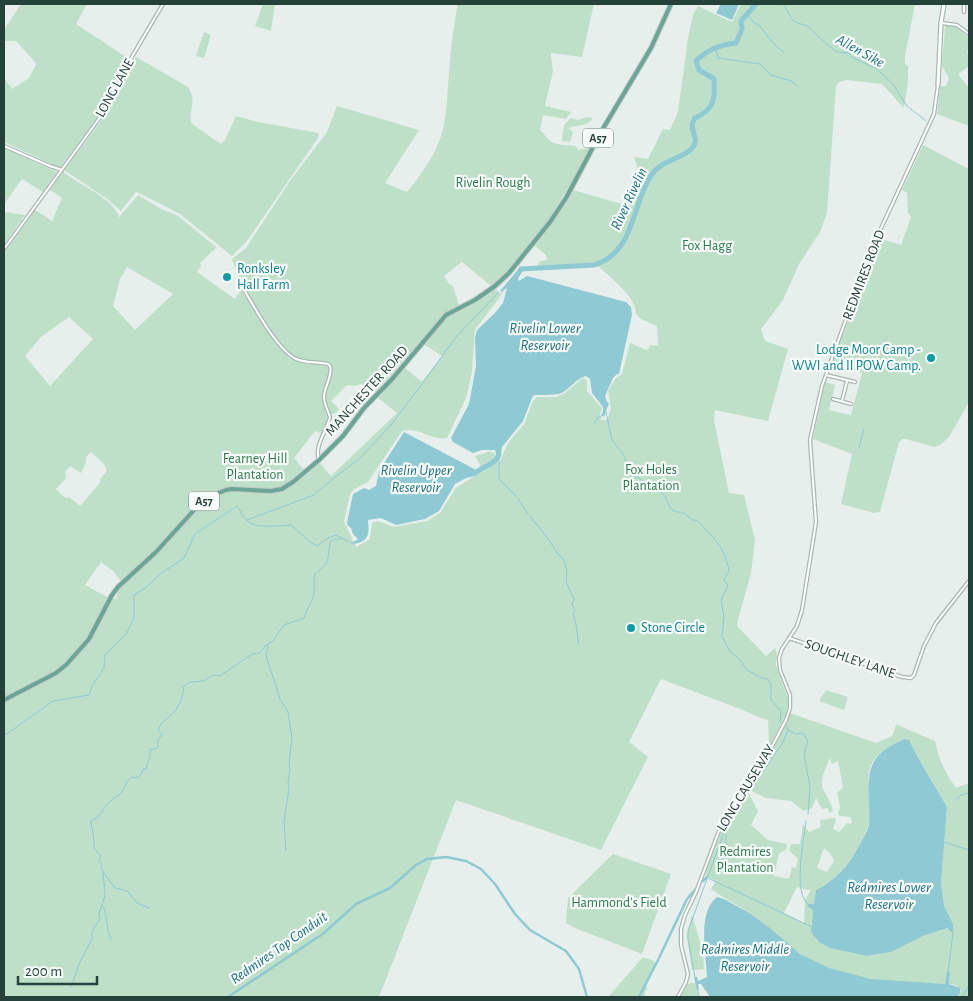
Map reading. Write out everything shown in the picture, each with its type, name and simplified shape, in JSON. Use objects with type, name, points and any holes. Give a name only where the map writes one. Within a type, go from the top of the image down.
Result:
[{"type":"main road","name":"MANCHESTER ROAD","points":[[4,700],[56,673],[67,664],[89,639],[111,596],[118,587],[156,552],[196,508],[211,496],[232,488],[265,492],[282,489],[293,482],[342,436],[368,403],[422,345],[441,320],[452,311],[475,300],[502,280],[550,222],[566,198],[621,97],[652,48],[672,4]]},
{"type":"street","name":"LONG LANE","points":[[4,249],[101,116],[163,4]]},
{"type":"street","name":"REDMIRES ROAD","points":[[789,638],[802,613],[816,518],[810,440],[816,410],[825,375],[871,250],[934,114],[944,4]]},
{"type":"street","points":[[964,4],[964,12]]},
{"type":"street","points":[[965,7],[969,8]]},
{"type":"street","points":[[942,23],[957,25],[969,34]]},
{"type":"street","points":[[4,146],[62,170]]},
{"type":"street","points":[[242,286],[276,340],[287,352],[297,359],[328,364],[330,366],[331,374],[325,387],[324,399],[329,420],[322,436],[318,460]]},
{"type":"street","points":[[825,375],[855,382]]},
{"type":"street","points":[[842,401],[847,381]]},
{"type":"street","points":[[833,399],[851,404]]},
{"type":"street","name":"SOUGHLEY LANE","points":[[789,638],[902,677],[912,677],[924,646],[936,623],[969,581]]},
{"type":"street","name":"LONG CAUSEWAY","points":[[678,997],[687,977],[681,945],[681,929],[686,915],[722,823],[767,756],[789,711],[790,695],[778,661],[780,652],[789,638]]},
{"type":"green space","points":[[21,4],[87,4],[76,24],[126,57],[99,115],[60,168],[4,142],[4,78],[12,89],[29,78],[36,65],[16,41],[4,41],[4,30]]},
{"type":"green space","points":[[263,4],[275,4],[271,31],[255,26]]},
{"type":"green space","points":[[458,4],[594,4],[582,57],[551,53],[553,71],[545,106],[571,112],[566,119],[543,115],[540,131],[555,143],[576,146],[578,150],[590,148],[547,222],[507,271],[491,286],[462,262],[444,276],[450,285],[453,286],[459,305],[445,313],[375,393],[361,384],[347,385],[331,401],[339,409],[336,413],[328,415],[327,422],[321,433],[315,431],[294,458],[308,474],[319,462],[331,476],[397,413],[378,398],[405,368],[422,382],[442,356],[425,345],[447,317],[475,304],[495,288],[500,294],[505,290],[475,330],[472,372],[466,398],[447,438],[435,437],[414,430],[402,431],[368,482],[354,489],[350,494],[344,521],[356,547],[370,539],[372,523],[378,521],[394,527],[427,521],[440,513],[456,488],[483,470],[475,456],[491,451],[495,454],[497,462],[500,461],[508,443],[524,424],[533,401],[537,397],[556,397],[565,393],[583,378],[587,380],[587,391],[602,408],[601,420],[607,420],[611,408],[608,391],[615,379],[622,374],[630,343],[647,350],[651,345],[658,346],[657,326],[641,319],[636,314],[628,295],[598,266],[594,263],[537,266],[540,261],[547,260],[546,255],[534,245],[568,201],[573,190],[625,205],[639,172],[634,157],[648,159],[663,129],[670,130],[678,112],[688,38],[693,15],[698,6],[732,22],[741,4],[915,4],[905,56],[905,64],[908,66],[908,82],[904,108],[882,84],[846,80],[839,82],[836,86],[827,213],[820,232],[799,264],[783,300],[761,329],[765,341],[788,349],[768,421],[715,410],[714,420],[729,493],[744,495],[755,540],[751,573],[737,626],[766,656],[775,648],[777,653],[776,665],[789,701],[786,714],[765,756],[769,742],[768,720],[661,679],[629,742],[648,757],[601,850],[456,800],[379,997],[4,997],[4,703],[50,678],[48,674],[4,697],[4,253],[35,210],[52,221],[62,198],[50,190],[63,172],[103,197],[116,210],[120,218],[138,195],[161,209],[177,215],[216,247],[200,263],[201,267],[197,272],[235,299],[241,290],[289,358],[308,364],[317,364],[319,361],[296,357],[275,337],[250,297],[232,259],[246,248],[290,181],[327,132],[337,106],[419,130],[385,183],[407,192],[428,164],[442,133]],"holes":[[[127,267],[173,294],[135,330],[113,306],[120,279]],[[69,317],[93,339],[50,386],[25,356],[41,337]],[[91,452],[104,464],[107,470],[100,483],[80,506],[69,497],[65,498],[56,489],[66,478],[65,472],[70,466],[81,473],[86,457]],[[101,562],[113,571],[121,581],[116,599],[107,597],[85,585]]]},
{"type":"green space","points":[[945,25],[957,27],[968,37],[969,66],[958,74],[969,88],[969,126],[937,114],[940,87],[946,86],[949,78],[942,66]]},
{"type":"green space","points":[[204,32],[211,35],[204,58],[196,56]]},
{"type":"green space","points":[[136,57],[188,87],[192,98],[192,124],[221,144],[225,140],[236,116],[319,133],[318,138],[247,241],[232,256],[180,214],[141,194],[136,192],[121,211],[106,198],[64,170],[105,116]]},
{"type":"green space","points":[[588,117],[593,118],[584,124],[568,128],[573,132],[570,142],[562,141],[564,125],[571,118],[578,120]]},
{"type":"green space","points":[[923,145],[969,169],[969,402],[949,437],[940,445],[934,447],[906,439],[902,439],[899,442],[880,512],[874,513],[841,504],[852,454],[813,439],[825,382],[835,385],[829,410],[851,415],[862,373],[845,366],[831,364],[857,300],[879,238],[901,245],[911,217],[908,213],[907,193],[902,190]]},
{"type":"green space","points":[[4,148],[57,172],[43,192],[22,179],[4,204]]},
{"type":"green space","points":[[4,212],[25,215],[4,245]]},
{"type":"green space","points":[[826,690],[848,697],[844,710],[819,701]]},
{"type":"green space","name":"Redmires Plantation","points":[[790,713],[876,743],[892,736],[896,725],[935,741],[943,766],[956,788],[969,783],[969,997],[958,997],[961,991],[956,985],[949,984],[950,972],[947,972],[945,984],[889,981],[852,975],[817,963],[794,950],[750,913],[711,889],[716,881],[705,875],[724,824],[745,793],[748,792],[758,811],[751,825],[768,840],[787,844],[786,850],[779,853],[774,876],[789,879],[792,867],[796,868],[798,859],[789,850],[791,844],[800,844],[803,824],[809,832],[821,827],[820,820],[834,818],[836,819],[833,829],[839,832],[847,823],[850,824],[852,822],[850,817],[839,816],[838,813],[840,807],[837,793],[843,787],[838,761],[832,764],[830,758],[823,777],[823,789],[833,811],[829,813],[828,808],[822,809],[816,798],[812,808],[804,811],[791,801],[766,798],[749,790],[749,787],[765,763]],"holes":[[[905,739],[909,741],[947,807],[941,884],[944,906],[952,924],[953,932],[949,928],[926,934],[890,951],[867,956],[831,947],[818,941],[813,934],[811,924],[813,910],[808,904],[814,904],[816,890],[837,875],[848,862],[858,848],[865,833],[869,822],[869,773],[872,764],[878,755],[888,747]],[[824,848],[830,853],[834,861],[827,872],[817,868]],[[797,887],[807,890],[811,889],[805,900],[804,923],[784,913]]]},
{"type":"green space","name":"Hammond's Field","points":[[613,854],[671,874],[642,954],[566,923],[568,898]]},
{"type":"green space","points":[[692,914],[703,953],[704,969],[692,970],[687,936]]},
{"type":"green space","points":[[643,957],[654,961],[655,964],[646,983],[645,997],[608,997]]},
{"type":"green space","points":[[696,983],[699,997],[680,997],[687,984]]},
{"type":"water","points":[[721,4],[739,4],[732,20],[716,13]]},
{"type":"water","name":"Rivelin Lower Reservoir","points":[[517,271],[520,272],[519,281],[527,276],[626,302],[631,307],[632,315],[619,374],[613,378],[605,396],[609,403],[604,417],[601,415],[603,407],[592,393],[590,379],[586,376],[559,394],[534,395],[523,421],[502,447],[500,458],[497,458],[495,450],[482,450],[473,453],[453,442],[451,438],[470,399],[476,366],[475,338],[477,330],[503,303],[507,288],[500,291]]},
{"type":"water","name":"Rivelin Upper Reservoir","points":[[404,432],[478,471],[478,475],[466,478],[455,484],[439,511],[425,519],[396,525],[381,518],[368,520],[367,536],[363,541],[353,544],[358,539],[347,523],[353,494],[364,488],[369,490],[376,486],[379,471]]},
{"type":"water","name":"Redmires Lower Reservoir","points":[[905,739],[909,740],[947,807],[941,884],[944,906],[953,924],[953,932],[948,928],[925,935],[891,952],[867,956],[830,948],[819,942],[811,932],[813,910],[807,906],[808,904],[814,904],[816,890],[830,882],[847,865],[867,832],[869,821],[869,778],[874,762],[885,750]]},
{"type":"water","name":"Redmires Middle Reservoir","points":[[717,897],[751,914],[800,954],[829,968],[871,979],[945,984],[947,971],[950,972],[949,984],[960,988],[960,993],[958,997],[710,997],[701,984],[698,984],[699,990],[697,990],[694,977],[697,977],[698,981],[707,977],[704,946],[705,923],[711,904]]},
{"type":"waterway","name":"River Rivelin","points":[[516,277],[521,269],[594,265],[608,259],[618,250],[631,226],[645,186],[652,174],[662,165],[684,154],[693,147],[695,144],[692,128],[693,122],[695,118],[707,111],[712,103],[714,98],[714,79],[699,70],[696,61],[714,48],[736,43],[742,29],[741,21],[756,4]]},
{"type":"waterway","name":"Allen Sike","points":[[783,4],[794,21],[808,26],[834,50],[841,53],[849,53],[852,57],[877,69],[893,84],[907,106],[926,121]]},
{"type":"waterway","points":[[747,14],[783,52]]},
{"type":"waterway","points":[[715,47],[718,58],[760,64],[771,75],[792,81],[798,87]]},
{"type":"waterway","points":[[247,520],[314,495],[359,459],[391,425],[456,337],[499,292]]},
{"type":"waterway","points":[[606,412],[612,440],[623,454],[628,466],[634,468],[635,473],[641,480],[662,493],[672,510],[680,512],[692,520],[697,520],[713,537],[725,555],[729,571],[724,579],[728,586],[721,600],[724,617],[722,637],[729,650],[741,661],[747,670],[768,679],[771,685],[771,700],[781,711],[780,722]]},
{"type":"waterway","points":[[595,423],[598,417],[601,417]]},
{"type":"waterway","points":[[859,448],[864,429]]},
{"type":"waterway","name":"River Rivelin","points":[[478,471],[493,462],[499,454]]},
{"type":"waterway","points":[[499,457],[499,479],[516,496]]},
{"type":"waterway","points":[[630,484],[636,477]]},
{"type":"waterway","points":[[636,489],[641,482]]},
{"type":"waterway","points":[[518,499],[528,514]]},
{"type":"waterway","points":[[4,736],[53,701],[89,695],[92,686],[104,668],[105,655],[127,633],[134,618],[134,595],[184,558],[195,534],[237,506],[250,523],[267,526],[291,525],[317,546],[336,535],[353,544]]},
{"type":"waterway","points":[[530,516],[564,560],[567,572],[566,582],[574,599],[572,604],[575,611],[573,614],[578,644]]},
{"type":"waterway","points":[[71,987],[80,962],[92,939],[92,931],[100,919],[99,913],[105,896],[102,864],[99,860],[101,856],[94,848],[91,821],[98,817],[108,803],[121,793],[129,779],[132,777],[136,778],[141,775],[143,769],[146,769],[150,750],[158,748],[158,740],[162,735],[158,730],[178,707],[184,686],[190,682],[204,681],[213,675],[220,676],[252,654],[260,653],[265,646],[273,641],[284,625],[304,618],[314,595],[315,574],[324,566],[327,560],[330,542],[335,539],[341,539]]},
{"type":"waterway","points":[[268,645],[266,655],[280,699],[288,712],[292,738],[289,763],[289,789],[284,821],[286,850]]},
{"type":"waterway","points":[[787,727],[788,730],[796,734],[803,733],[808,741],[804,754],[810,787],[808,814]]},
{"type":"waterway","points":[[695,977],[688,931],[726,827],[783,742],[788,730]]},
{"type":"waterway","points":[[957,799],[961,795],[969,793]]},
{"type":"waterway","points":[[806,821],[800,879],[804,899],[809,905]]},
{"type":"waterway","points":[[723,866],[726,858],[726,830]]},
{"type":"waterway","points":[[944,842],[969,850]]},
{"type":"waterway","name":"Redmires Top Conduit","points":[[228,997],[324,933],[356,904],[390,888],[416,865],[427,859],[446,857],[466,861],[481,869],[495,884],[515,914],[530,930],[566,951],[579,969],[587,997]]},
{"type":"waterway","points":[[103,872],[115,888],[127,891],[137,903],[149,908]]},
{"type":"waterway","points":[[703,881],[707,877]]},
{"type":"waterway","points":[[708,878],[812,927]]},
{"type":"waterway","points":[[659,958],[687,899],[695,890]]},
{"type":"waterway","points":[[103,906],[111,939]]},
{"type":"waterway","points":[[948,973],[953,932]]},
{"type":"waterway","points":[[639,997],[658,960]]},
{"type":"waterway","points":[[962,997],[969,985]]},
{"type":"waterway","points":[[698,991],[699,997]]},
{"type":"place","name":"Ronksley Hall Farm","points":[[227,277]]},
{"type":"place","name":"Lodge Moor Camp - WWI and II POW Camp.","points":[[931,358]]},
{"type":"place","name":"Stone Circle","points":[[631,628]]},
{"type":"park label","name":"Rivelin Rough","points":[[493,183]]},
{"type":"park label","name":"Fox Hagg","points":[[707,246]]},
{"type":"park label","name":"Fearney Hill Plantation","points":[[255,468]]},
{"type":"park label","name":"Fox Holes Plantation","points":[[651,478]]}]
